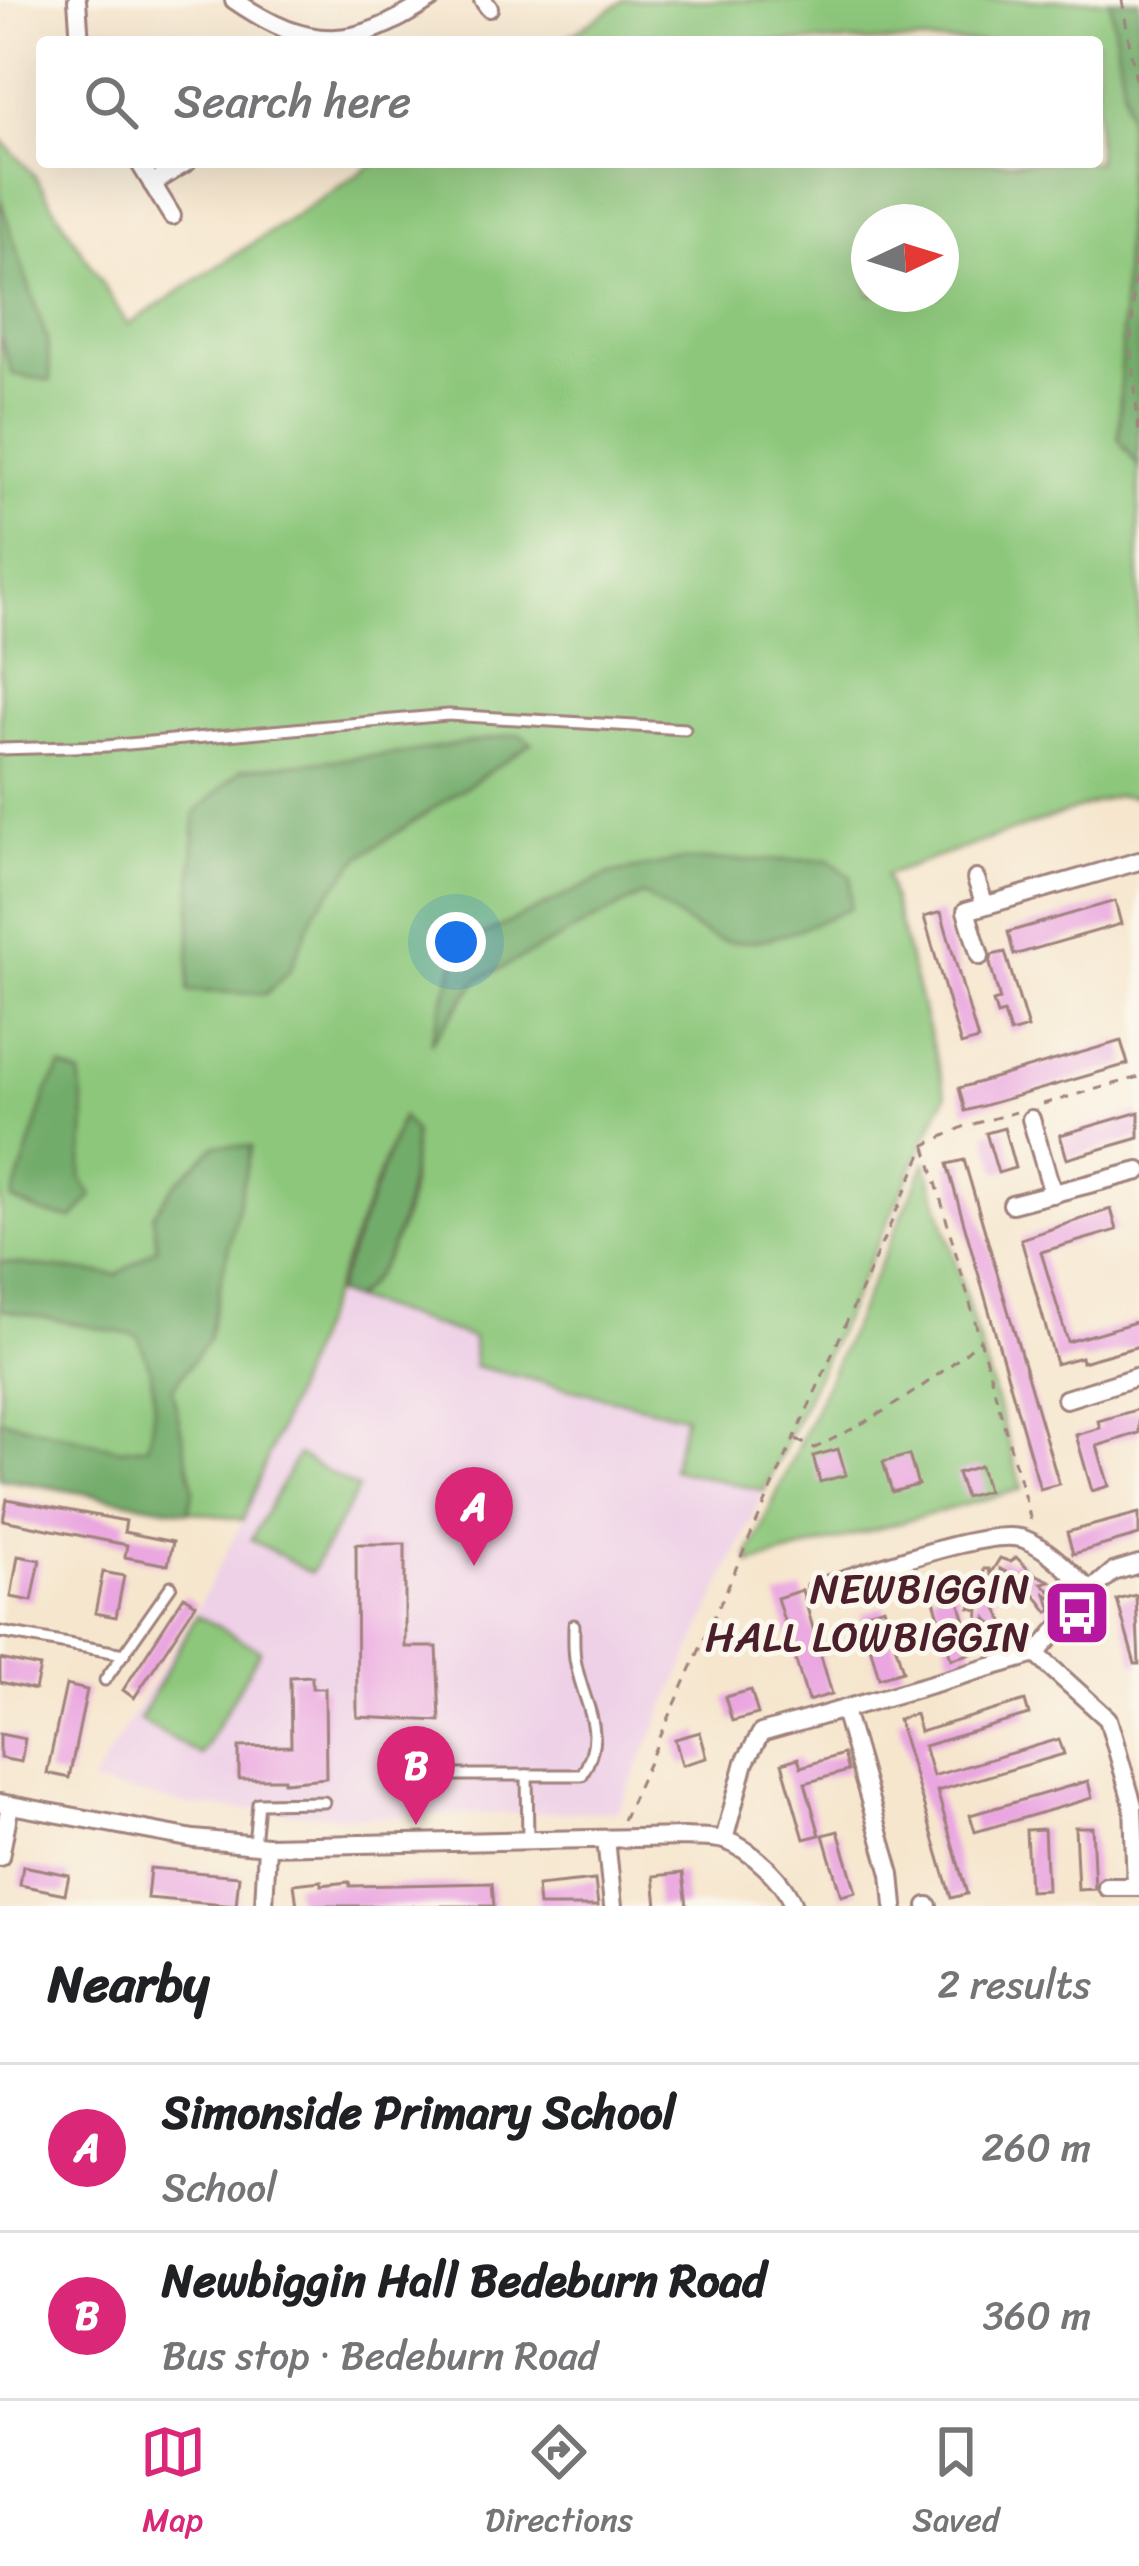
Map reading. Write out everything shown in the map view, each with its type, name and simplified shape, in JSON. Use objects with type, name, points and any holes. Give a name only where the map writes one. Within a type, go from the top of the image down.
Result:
[{"type":"street","points":[[76,0],[79,36]]},
{"type":"street","points":[[234,0],[281,30],[309,36]]},
{"type":"street","points":[[350,36],[368,34],[430,0]]},
{"type":"street","points":[[143,168],[172,216]]},
{"type":"street","points":[[152,184],[177,168]]},
{"type":"street","points":[[980,956],[966,911],[1139,860]]},
{"type":"street","points":[[976,878],[985,905]]},
{"type":"street","points":[[1031,1119],[1053,1194]]},
{"type":"street","points":[[1012,1204],[1139,1171]]},
{"type":"street","points":[[1066,1399],[1139,1376]]},
{"type":"street","points":[[816,1588],[988,1537],[1026,1540],[1041,1547],[1091,1591]]},
{"type":"street","points":[[724,1840],[745,1762],[760,1733],[1036,1654],[1091,1591],[1113,1572],[1139,1564]]},
{"type":"street","points":[[1036,1654],[1108,1718],[1132,1805],[1137,1887],[1107,1887]]},
{"type":"street","points":[[844,1710],[891,1874],[894,1906]]},
{"type":"street","points":[[0,1857],[5,1804],[194,1839],[260,1845],[724,1840],[767,1871],[794,1906]]},
{"type":"street","points":[[613,1906],[615,1838]]},
{"type":"street","points":[[260,1845],[264,1906]]},
{"type":"lane","points":[[0,748],[106,746],[448,715],[685,729]]},
{"type":"lane","points":[[105,1680],[171,1586]]},
{"type":"lane","points":[[448,1775],[582,1775],[596,1746],[596,1729],[575,1662],[574,1625]]},
{"type":"lane","points":[[0,1632],[124,1654]]},
{"type":"lane","points":[[526,1775],[528,1840]]},
{"type":"lane","points":[[260,1845],[258,1803],[324,1802]]},
{"type":"path","points":[[1122,0],[1139,99]]},
{"type":"path","points":[[1139,188],[1131,341],[1139,434]]},
{"type":"path","points":[[615,1838],[926,1145],[963,1127],[1139,1077]]},
{"type":"path","points":[[926,1145],[1034,1519],[1026,1540]]},
{"type":"path","points":[[794,1439],[815,1448],[892,1409],[934,1381],[982,1339]]},
{"type":"shaded area","points":[[335,1294],[474,1338],[475,1366],[686,1416],[672,1469],[764,1491],[618,1811],[353,1817],[193,1806],[91,1784],[196,1612],[243,1520]]},
{"type":"green space","points":[[625,0],[1110,0],[1128,117],[1119,440],[1139,467],[1139,797],[1115,796],[886,875],[946,1095],[764,1491],[672,1469],[685,1416],[474,1366],[473,1338],[352,1299],[383,1263],[409,1199],[411,1176],[401,1118],[243,1520],[0,1479],[0,138],[34,175],[128,325],[368,168],[1103,168],[1103,36],[569,36]]},
{"type":"green space","points":[[1110,0],[1139,0],[1139,467],[1119,440],[1128,117]]},
{"type":"green space","points":[[0,198],[47,340],[51,381],[12,374],[0,335]]},
{"type":"green space","points":[[519,734],[532,743],[360,857],[316,909],[290,970],[266,994],[188,991],[195,813],[242,769],[405,753]]},
{"type":"green space","points":[[683,860],[829,860],[851,877],[850,908],[773,937],[724,941],[643,895],[477,981],[430,1044],[454,965],[475,939],[610,874]]},
{"type":"green space","points":[[61,1067],[80,1075],[85,1119],[81,1178],[92,1196],[73,1219],[12,1200],[47,1091]]},
{"type":"green space","points":[[402,1117],[414,1132],[406,1200],[392,1245],[382,1266],[352,1299],[335,1294]]},
{"type":"green space","points":[[216,1145],[251,1147],[208,1340],[172,1389],[194,1489],[188,1512],[0,1478],[0,1419],[120,1449],[147,1446],[154,1403],[138,1336],[0,1309],[0,1262],[117,1275],[157,1248],[153,1215],[174,1185]]},
{"type":"green space","points":[[926,1162],[1022,1489],[750,1564],[749,1555]]},
{"type":"green space","points":[[298,1455],[358,1489],[311,1573],[251,1539]]},
{"type":"green space","points":[[197,1615],[260,1650],[201,1755],[139,1720]]},
{"type":"building","points":[[1115,901],[1121,924],[1014,955],[1008,932]]},
{"type":"building","points":[[941,912],[978,1040],[961,1045],[924,917]]},
{"type":"building","points":[[1005,952],[1028,1028],[1010,1033],[1004,1013],[997,1015],[993,1002],[1000,1000],[990,964],[992,955]]},
{"type":"building","points":[[1121,1041],[1128,1064],[965,1111],[959,1088]]},
{"type":"building","points":[[1139,1112],[1139,1138],[1067,1159],[1060,1135]]},
{"type":"building","points":[[1004,1128],[1015,1168],[998,1173],[986,1133]]},
{"type":"building","points":[[964,1160],[1059,1484],[1040,1489],[947,1164]]},
{"type":"building","points":[[1111,1209],[1117,1230],[1041,1252],[1068,1342],[1139,1321],[1139,1346],[1056,1364],[1021,1239]]},
{"type":"building","points":[[1139,1409],[1139,1433],[1097,1446],[1109,1486],[1092,1491],[1076,1435],[1100,1428],[1098,1421]]},
{"type":"building","points":[[838,1449],[846,1475],[820,1482],[813,1456]]},
{"type":"building","points":[[909,1455],[918,1485],[892,1492],[883,1462]]},
{"type":"building","points":[[980,1466],[987,1491],[965,1497],[957,1473]]},
{"type":"building","points":[[7,1499],[126,1521],[124,1532],[173,1542],[168,1565],[125,1557],[127,1545],[3,1520]]},
{"type":"building","points":[[1139,1513],[1139,1535],[1073,1554],[1067,1532]]},
{"type":"building","points":[[356,1544],[405,1544],[405,1647],[437,1647],[440,1721],[357,1717]]},
{"type":"building","points":[[18,1556],[40,1560],[32,1601],[11,1597]]},
{"type":"building","points":[[1016,1557],[1031,1572],[1050,1581],[1042,1583],[1053,1594],[1046,1594],[1052,1609],[1048,1612],[1026,1583],[1000,1569],[1001,1581],[992,1598],[1009,1634],[1004,1638],[987,1618],[985,1624],[978,1622],[979,1610],[970,1608],[982,1588],[984,1569],[990,1574],[1000,1558],[1011,1562]]},
{"type":"building","points":[[103,1572],[124,1576],[116,1617],[95,1613]]},
{"type":"building","points":[[955,1587],[974,1653],[951,1659],[932,1593]]},
{"type":"building","points":[[802,1590],[832,1694],[808,1701],[777,1598]]},
{"type":"building","points":[[1136,1595],[1139,1664],[1135,1664],[1117,1600]]},
{"type":"building","points":[[184,1596],[196,1604],[134,1698],[123,1690]]},
{"type":"building","points":[[884,1607],[903,1671],[879,1678],[861,1614]]},
{"type":"building","points":[[0,1659],[40,1667],[35,1690],[0,1682]]},
{"type":"building","points":[[312,1676],[312,1688],[325,1688],[326,1778],[239,1779],[239,1747],[291,1746],[290,1677]]},
{"type":"building","points":[[66,1685],[87,1690],[69,1778],[47,1773]]},
{"type":"building","points":[[751,1690],[758,1714],[732,1721],[725,1697]]},
{"type":"building","points":[[1025,1701],[1029,1715],[924,1746],[933,1776],[1059,1739],[1064,1754],[937,1791],[967,1894],[951,1898],[898,1719],[915,1714],[920,1732]]},
{"type":"building","points":[[700,1732],[707,1758],[682,1765],[675,1739]]},
{"type":"building","points":[[0,1734],[25,1739],[21,1762],[0,1758]]},
{"type":"building","points":[[843,1754],[848,1771],[805,1783],[820,1835],[804,1839],[782,1763],[798,1758],[801,1767]]},
{"type":"building","points":[[1088,1781],[1092,1798],[975,1832],[970,1815]]},
{"type":"building","points":[[1075,1827],[1092,1827],[1095,1889],[1078,1890]]},
{"type":"building","points":[[1044,1829],[1047,1890],[1029,1891],[1026,1830]]},
{"type":"building","points":[[838,1831],[856,1892],[841,1896],[823,1835]]},
{"type":"building","points":[[23,1866],[69,1875],[65,1894],[20,1885]]},
{"type":"building","points":[[150,1868],[239,1876],[236,1906],[147,1898]]},
{"type":"building","points":[[683,1873],[687,1906],[657,1906],[654,1876]]},
{"type":"building","points":[[595,1880],[598,1906],[539,1906],[537,1886]]},
{"type":"building","points":[[321,1881],[321,1885],[349,1882],[350,1886],[492,1883],[494,1906],[297,1906],[294,1884]]},
{"type":"place","name":"Simonside Primary School","points":[[474,1566]]},
{"type":"place","name":"NEWBIGGIN HALL LOWBIGGIN","points":[[1077,1613]]},
{"type":"place","name":"Newbiggin Hall Bedeburn Road","points":[[416,1825]]}]
